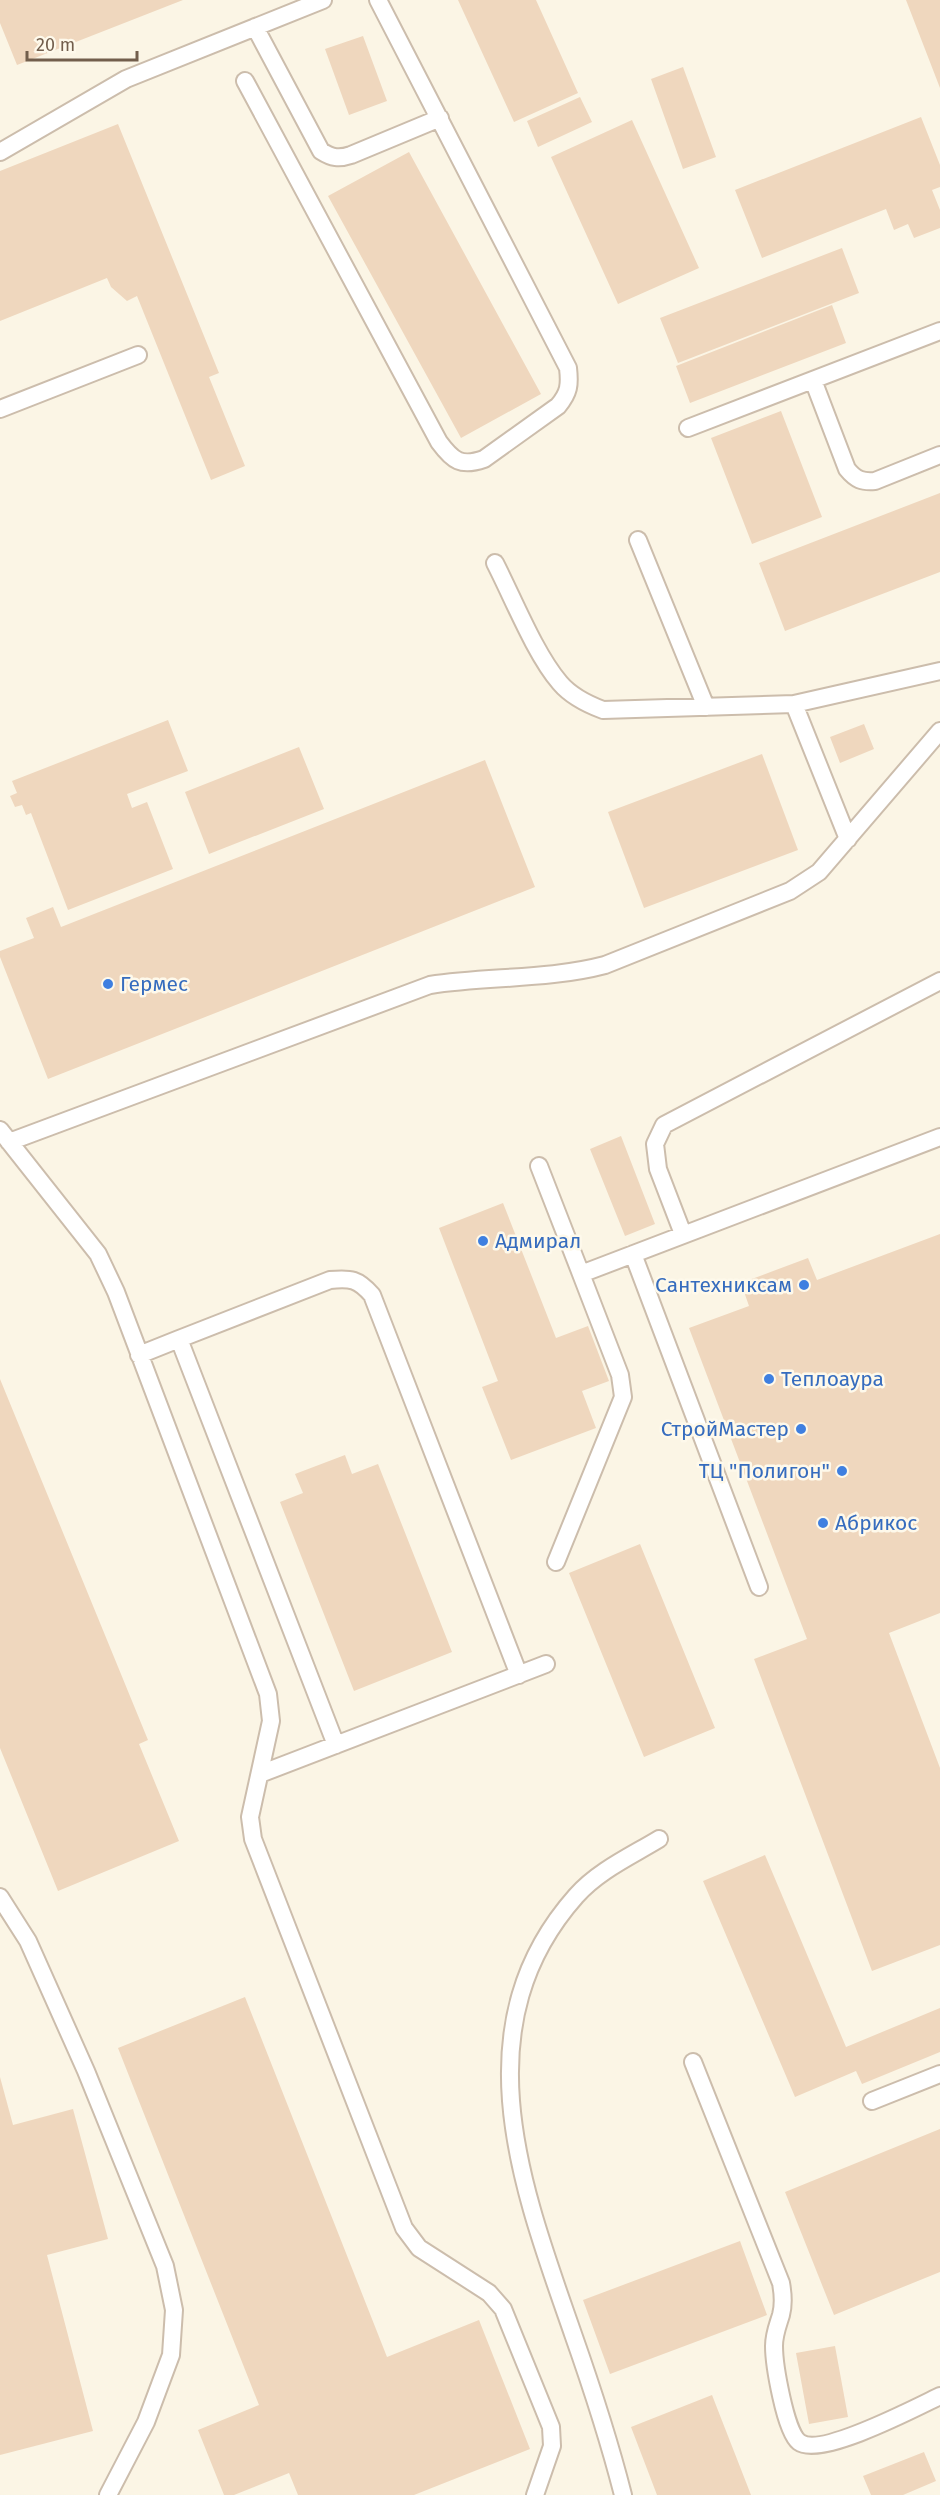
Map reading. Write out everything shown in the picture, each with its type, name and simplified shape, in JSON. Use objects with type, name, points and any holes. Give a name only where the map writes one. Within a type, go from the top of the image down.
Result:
[{"type":"lane","points":[[0,152],[126,79],[323,0]]},
{"type":"lane","points":[[245,81],[439,442],[448,455],[458,462],[471,464],[484,459],[558,406],[567,396],[570,384],[568,368],[378,0]]},
{"type":"lane","points":[[255,27],[321,151],[330,157],[340,158],[351,155],[440,118]]},
{"type":"lane","points":[[688,428],[940,331]]},
{"type":"lane","points":[[0,410],[138,355]]},
{"type":"lane","points":[[813,380],[847,470],[855,478],[864,482],[875,481],[940,455]]},
{"type":"lane","points":[[638,540],[706,707]]},
{"type":"lane","points":[[495,563],[547,666],[561,685],[586,704],[603,710],[794,704],[940,672]]},
{"type":"lane","points":[[794,704],[848,839]]},
{"type":"lane","points":[[535,2495],[552,2446],[551,2427],[503,2309],[489,2293],[419,2248],[404,2228],[253,1839],[250,1817],[271,1721],[268,1694],[116,1292],[98,1254],[4,1136],[430,986],[467,980],[581,972],[605,965],[789,891],[819,872],[940,731]]},
{"type":"lane","points":[[683,1234],[658,1169],[655,1144],[664,1125],[940,981]]},
{"type":"lane","points":[[581,1274],[940,1137]]},
{"type":"lane","points":[[539,1166],[620,1375],[623,1396],[556,1562]]},
{"type":"lane","points":[[633,1254],[759,1587]]},
{"type":"lane","points":[[139,1355],[330,1280],[346,1279],[361,1282],[372,1294],[519,1675]]},
{"type":"lane","points":[[179,1339],[336,1744]]},
{"type":"lane","points":[[260,1774],[546,1664]]},
{"type":"lane","points":[[623,2495],[603,2418],[541,2241],[515,2135],[508,2076],[514,2020],[530,1968],[551,1929],[577,1894],[606,1871],[659,1839]]},
{"type":"lane","points":[[0,1897],[28,1941],[86,2071],[165,2266],[174,2310],[171,2355],[146,2422],[108,2495]]},
{"type":"lane","points":[[693,2062],[782,2283],[783,2300],[781,2315],[775,2330],[774,2347],[786,2420],[791,2432],[800,2442],[809,2446],[830,2442],[861,2433],[940,2396]]},
{"type":"lane","points":[[872,2101],[940,2074]]},
{"type":"building","points":[[0,0],[183,0],[17,65],[0,23]]},
{"type":"building","points":[[458,0],[536,0],[578,93],[514,122]]},
{"type":"building","points":[[906,0],[940,0],[940,88]]},
{"type":"building","points":[[363,36],[387,101],[349,115],[325,49]]},
{"type":"building","points":[[683,67],[716,157],[683,169],[651,79]]},
{"type":"building","points":[[580,97],[592,122],[538,147],[527,121]]},
{"type":"building","points":[[921,117],[940,165],[940,187],[932,190],[940,210],[940,228],[914,238],[908,224],[894,230],[886,209],[762,258],[735,190]]},
{"type":"building","points":[[632,120],[699,268],[618,304],[551,157]]},
{"type":"building","points":[[118,124],[219,373],[209,377],[245,466],[211,480],[137,296],[127,301],[111,287],[107,278],[0,321],[0,171]]},
{"type":"building","points":[[409,152],[541,394],[461,438],[328,196]]},
{"type":"building","points":[[842,248],[859,293],[678,363],[660,318]]},
{"type":"building","points":[[832,305],[846,343],[690,403],[676,366]]},
{"type":"building","points":[[781,411],[822,517],[752,544],[711,438]]},
{"type":"building","points":[[940,493],[940,572],[785,631],[759,563]]},
{"type":"building","points":[[168,720],[188,771],[127,794],[132,808],[147,802],[173,869],[68,910],[31,813],[26,815],[22,805],[15,807],[10,796],[17,793],[12,781]]},
{"type":"building","points":[[864,724],[874,749],[840,763],[830,737]]},
{"type":"building","points":[[299,747],[324,809],[209,854],[185,792]]},
{"type":"building","points":[[762,754],[798,850],[644,908],[608,812]]},
{"type":"building","points":[[485,760],[535,887],[48,1079],[0,957],[0,951],[34,938],[26,918],[53,907],[61,927]]},
{"type":"building","points":[[621,1136],[655,1224],[625,1236],[590,1149]]},
{"type":"building","points":[[503,1203],[556,1338],[588,1326],[609,1381],[582,1391],[596,1428],[511,1460],[482,1387],[498,1381],[439,1228]]},
{"type":"building","name":"ТЦ \"Полигон\"","points":[[940,1234],[940,1613],[889,1633],[940,1768],[940,1945],[872,1971],[754,1659],[807,1639],[689,1328],[749,1306],[741,1283],[808,1258],[817,1280]]},
{"type":"building","points":[[0,1379],[148,1740],[139,1744],[179,1841],[58,1891],[0,1748]]},
{"type":"building","points":[[345,1455],[352,1474],[378,1464],[452,1652],[354,1691],[280,1502],[303,1493],[295,1474]]},
{"type":"building","points":[[640,1544],[715,1728],[644,1757],[569,1573]]},
{"type":"building","points":[[765,1855],[846,2047],[940,2008],[940,2052],[862,2084],[856,2071],[795,2097],[703,1881]]},
{"type":"building","points":[[245,1997],[387,2357],[479,2320],[530,2449],[414,2495],[298,2495],[289,2473],[234,2495],[224,2495],[198,2430],[259,2405],[118,2048]]},
{"type":"building","points":[[0,2077],[13,2125],[73,2109],[108,2239],[47,2255],[93,2431],[0,2455]]},
{"type":"building","points":[[940,2129],[940,2272],[834,2315],[785,2192]]},
{"type":"building","points":[[740,2241],[767,2315],[610,2374],[583,2300]]},
{"type":"building","points":[[835,2346],[848,2417],[809,2424],[796,2353]]},
{"type":"building","points":[[712,2395],[751,2495],[657,2495],[631,2427]]},
{"type":"building","points":[[924,2452],[936,2481],[903,2495],[871,2495],[863,2476]]},
{"type":"place","name":"Гермес","points":[[108,984]]},
{"type":"place","name":"Адмирал","points":[[483,1241]]},
{"type":"place","name":"Сантехниксам","points":[[804,1285]]},
{"type":"place","name":"Теплоаура","points":[[769,1379]]},
{"type":"place","name":"СтройМастер","points":[[801,1429]]},
{"type":"place","name":"ТЦ \"Полигон\"","points":[[842,1471]]},
{"type":"place","name":"Абрикос","points":[[823,1523]]}]
